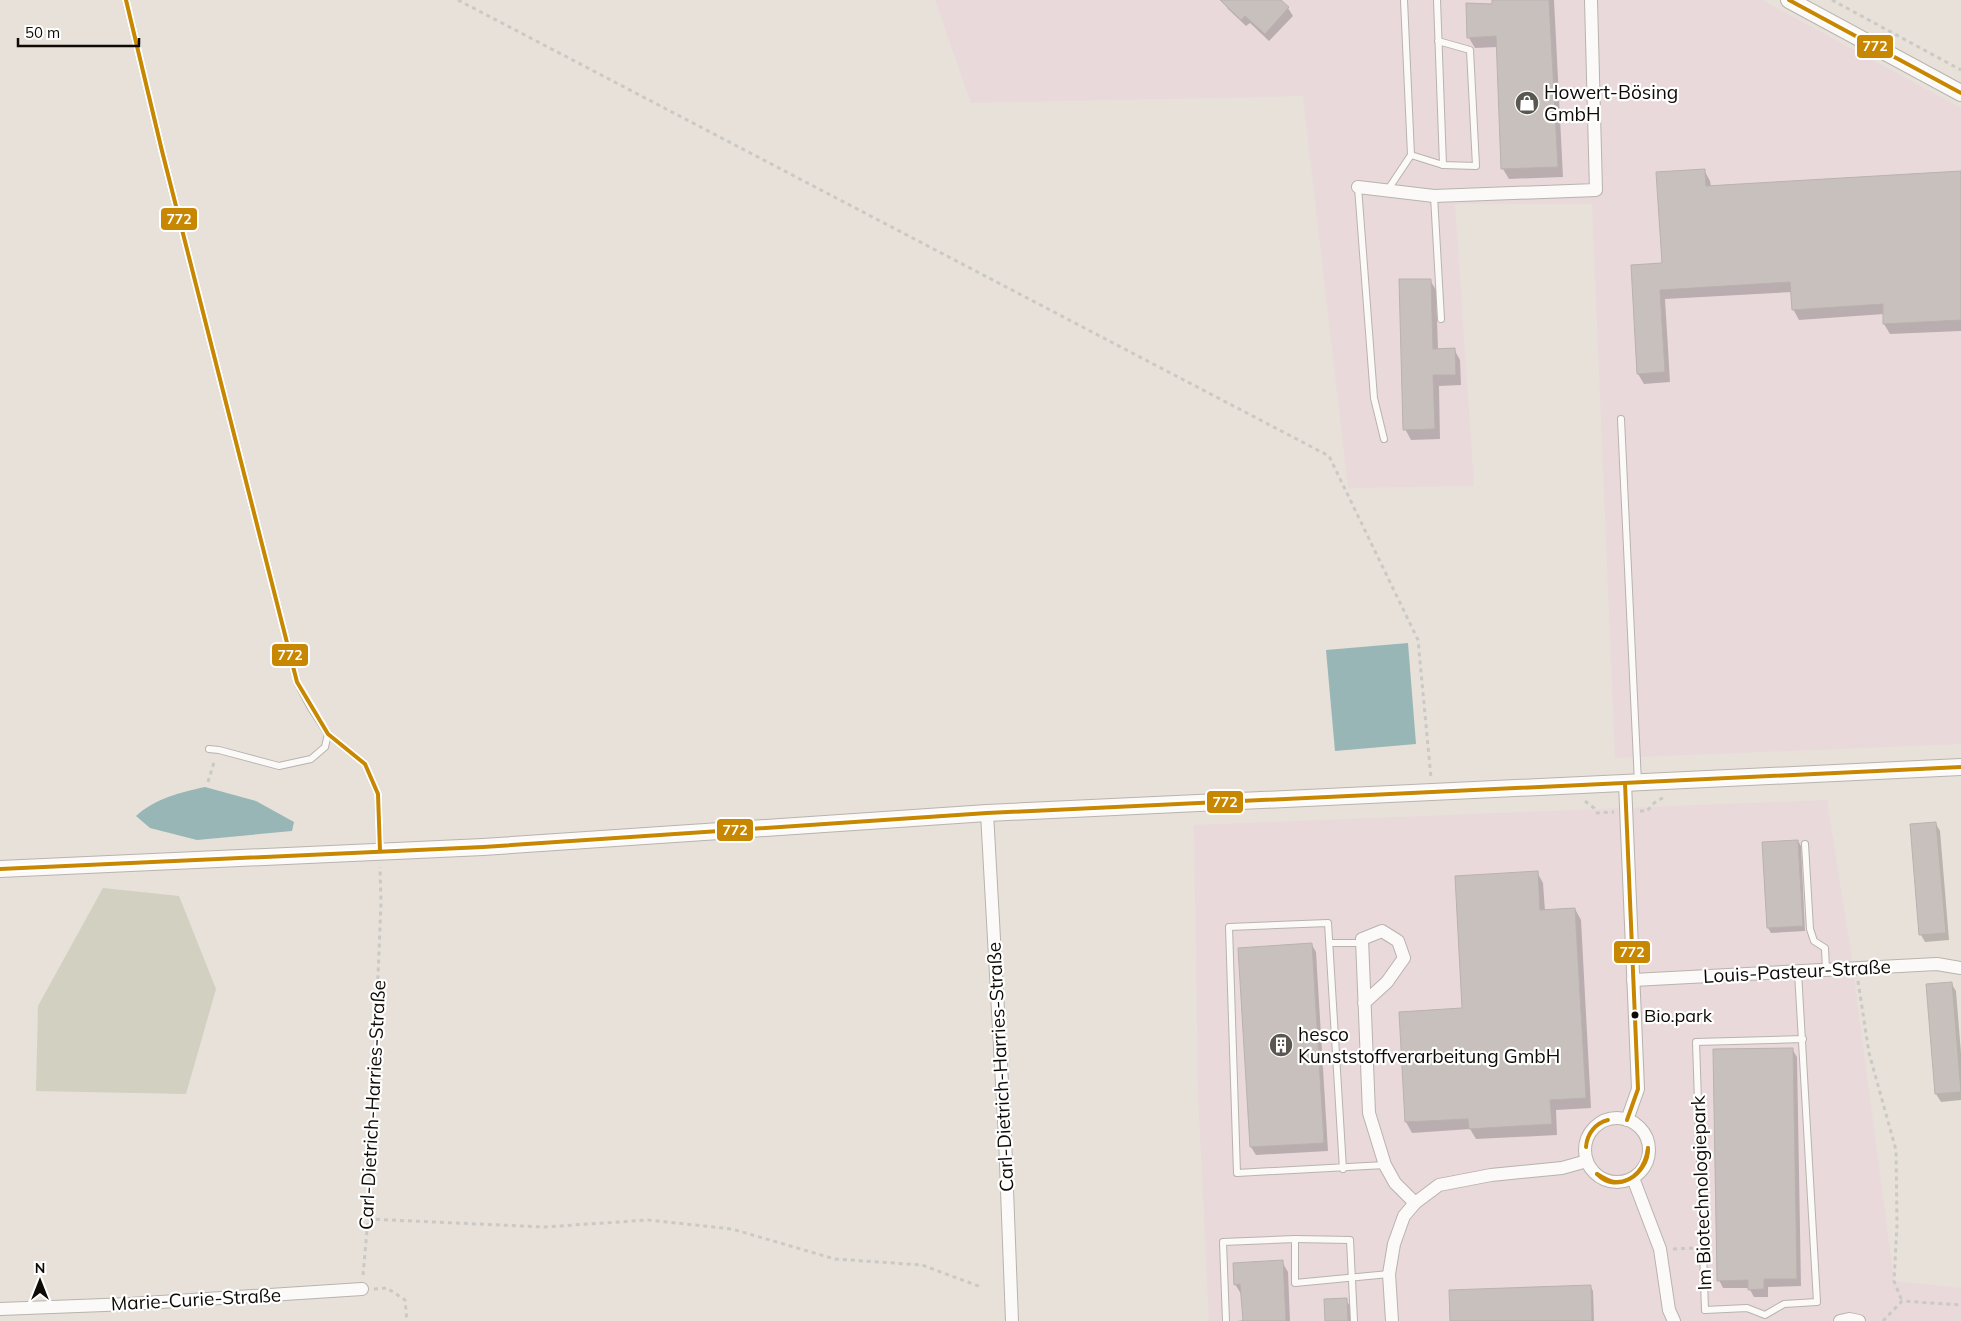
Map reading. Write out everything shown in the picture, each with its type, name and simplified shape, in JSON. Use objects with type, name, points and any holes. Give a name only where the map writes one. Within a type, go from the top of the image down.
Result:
[{"type":"street","points":[[1358,187],[1434,196],[1596,190],[1591,0]]},
{"type":"street","points":[[1789,0],[1961,93]]},
{"type":"street","points":[[0,869],[483,847],[987,813],[1961,767]]},
{"type":"street","points":[[1627,1120],[1638,1089],[1633,980],[1631,783]]},
{"type":"street","name":"Carl-Dietrich-Harries-Straße","points":[[987,813],[1005,1137],[1012,1321]]},
{"type":"street","points":[[1364,1003],[1387,982],[1404,958],[1398,941],[1382,931],[1362,941],[1364,1003],[1369,1113],[1385,1165],[1395,1183],[1414,1203]]},
{"type":"street","name":"Louis-Pasteur-Straße","points":[[1633,980],[1937,964],[1961,968]]},
{"type":"street","points":[[1617,1118],[1627,1120],[1636,1124],[1644,1132],[1649,1152],[1647,1162],[1641,1171],[1625,1182],[1606,1180],[1591,1170],[1585,1151],[1586,1142],[1591,1132],[1607,1120],[1617,1118]]},
{"type":"street","points":[[1392,1321],[1389,1274],[1394,1244],[1404,1216],[1414,1203],[1440,1186],[1491,1175],[1562,1168],[1587,1161]]},
{"type":"street","name":"Im Biotechnologiepark","points":[[1633,1178],[1660,1249],[1669,1310],[1674,1321]]},
{"type":"street","name":"Marie-Curie-Straße","points":[[0,1309],[130,1304],[362,1289]]},
{"type":"street","points":[[1840,1321],[1849,1319],[1859,1321]]},
{"type":"lane","points":[[126,0],[164,160],[297,682],[328,734],[365,764],[378,794],[380,851]]},
{"type":"lane","points":[[1387,191],[1411,155],[1404,0]]},
{"type":"lane","points":[[1437,0],[1443,165]]},
{"type":"lane","points":[[1411,155],[1443,165],[1476,166],[1470,50],[1438,41]]},
{"type":"lane","points":[[1358,187],[1374,398],[1384,440]]},
{"type":"lane","points":[[1434,196],[1441,319]]},
{"type":"lane","points":[[1621,419],[1631,783]]},
{"type":"lane","points":[[209,749],[220,750],[279,766],[311,760],[325,747],[328,734]]},
{"type":"lane","points":[[1805,844],[1810,929],[1814,941],[1825,948],[1826,970]]},
{"type":"lane","points":[[1343,1169],[1328,924],[1229,927],[1237,1173],[1343,1169],[1385,1165]]},
{"type":"lane","points":[[1330,943],[1362,941]]},
{"type":"lane","name":"Im Biotechnologiepark","points":[[1798,972],[1803,1039],[1817,1302],[1784,1304],[1765,1318],[1747,1308],[1705,1310],[1696,1042],[1803,1039]]},
{"type":"lane","points":[[1295,1240],[1296,1283],[1389,1274]]},
{"type":"lane","points":[[1226,1321],[1223,1242],[1295,1240],[1350,1240],[1354,1321]]},
{"type":"path","points":[[458,0],[1329,456],[1418,640],[1432,792]]},
{"type":"path","points":[[1832,0],[1961,70]]},
{"type":"path","points":[[208,782],[213,763],[220,750]]},
{"type":"path","name":"Carl-Dietrich-Harries-Straße","points":[[362,1289],[368,1219],[381,903],[380,851]]},
{"type":"path","points":[[1856,967],[1869,1053],[1896,1150],[1897,1225],[1894,1281],[1902,1301]]},
{"type":"path","points":[[368,1219],[544,1227],[648,1220],[732,1229],[835,1259],[922,1266],[981,1287]]},
{"type":"path","points":[[1660,1249],[1702,1248]]},
{"type":"path","points":[[362,1289],[388,1288],[405,1300],[407,1321]]},
{"type":"path","points":[[1882,1321],[1902,1301],[1961,1305]]},
{"type":"shaded area","points":[[935,0],[1762,0],[1961,108],[1961,744],[1615,758],[1592,204],[1455,204],[1474,486],[1348,488],[1303,96],[971,103]]},
{"type":"shaded area","points":[[1827,800],[1850,947],[1894,1281],[1961,1288],[1961,1321],[1209,1321],[1198,1092],[1194,825]]},
{"type":"shaded area","points":[[103,888],[179,896],[216,989],[186,1094],[36,1091],[38,1006]]},
{"type":"water","points":[[1408,643],[1416,744],[1335,751],[1326,650]]},
{"type":"water","points":[[205,787],[256,801],[294,822],[292,831],[197,840],[150,828],[136,816],[160,800]]},
{"type":"building","points":[[1220,0],[1281,0],[1289,7],[1265,34],[1245,16],[1241,20]]},
{"type":"building","name":"Howert-Bösing GmbH","points":[[1492,0],[1549,0],[1558,167],[1501,169],[1496,36],[1467,38],[1466,3],[1492,4]]},
{"type":"building","points":[[1705,169],[1706,186],[1961,171],[1961,320],[1883,324],[1883,304],[1792,310],[1790,282],[1660,290],[1665,372],[1637,374],[1631,265],[1662,263],[1656,172]]},
{"type":"building","points":[[1399,279],[1431,279],[1433,349],[1455,348],[1456,375],[1433,375],[1435,429],[1403,430]]},
{"type":"building","points":[[1936,822],[1946,933],[1919,935],[1910,824]]},
{"type":"building","points":[[1798,840],[1803,926],[1767,928],[1762,842]]},
{"type":"building","points":[[1538,871],[1540,910],[1575,908],[1586,1098],[1550,1100],[1552,1124],[1469,1129],[1468,1119],[1405,1122],[1399,1012],[1462,1008],[1455,876]]},
{"type":"building","name":"hesco Kunststoffverarbeitung GmbH","points":[[1312,943],[1324,1143],[1250,1147],[1238,948]]},
{"type":"building","points":[[1952,982],[1961,1092],[1935,1094],[1926,984]]},
{"type":"building","points":[[1793,1048],[1797,1279],[1764,1279],[1764,1289],[1748,1290],[1748,1280],[1717,1281],[1713,1049]]},
{"type":"building","points":[[1283,1260],[1286,1321],[1243,1321],[1240,1284],[1234,1285],[1233,1263]]},
{"type":"building","points":[[1591,1285],[1592,1321],[1450,1321],[1449,1290]]},
{"type":"building","points":[[1347,1298],[1348,1321],[1325,1321],[1324,1299]]},
{"type":"transit line","name":"772","points":[[126,0],[162,151],[297,682],[328,734],[365,764],[378,794],[380,851]]},
{"type":"transit line","name":"772","points":[[1789,0],[1961,93]]},
{"type":"transit line","name":"772","points":[[0,869],[483,847],[987,813],[1961,767]]},
{"type":"transit line","name":"772","points":[[1625,783],[1638,1089],[1627,1120]]},
{"type":"transit line","name":"772","points":[[1586,1147],[1588,1137],[1593,1129],[1608,1120]]},
{"type":"transit line","name":"772","points":[[1597,1174],[1613,1182],[1628,1180],[1642,1166],[1648,1148]]},
{"type":"transit line","name":"772","points":[[1597,1174],[1605,1180],[1613,1182],[1622,1182],[1630,1179],[1643,1166],[1648,1148]]},
{"type":"place","name":"Howert-Bösing GmbH","points":[[1527,103]]},
{"type":"place","name":"Bio.park","points":[[1635,1015]]},
{"type":"place","name":"hesco Kunststoffverarbeitung GmbH","points":[[1281,1045]]}]
